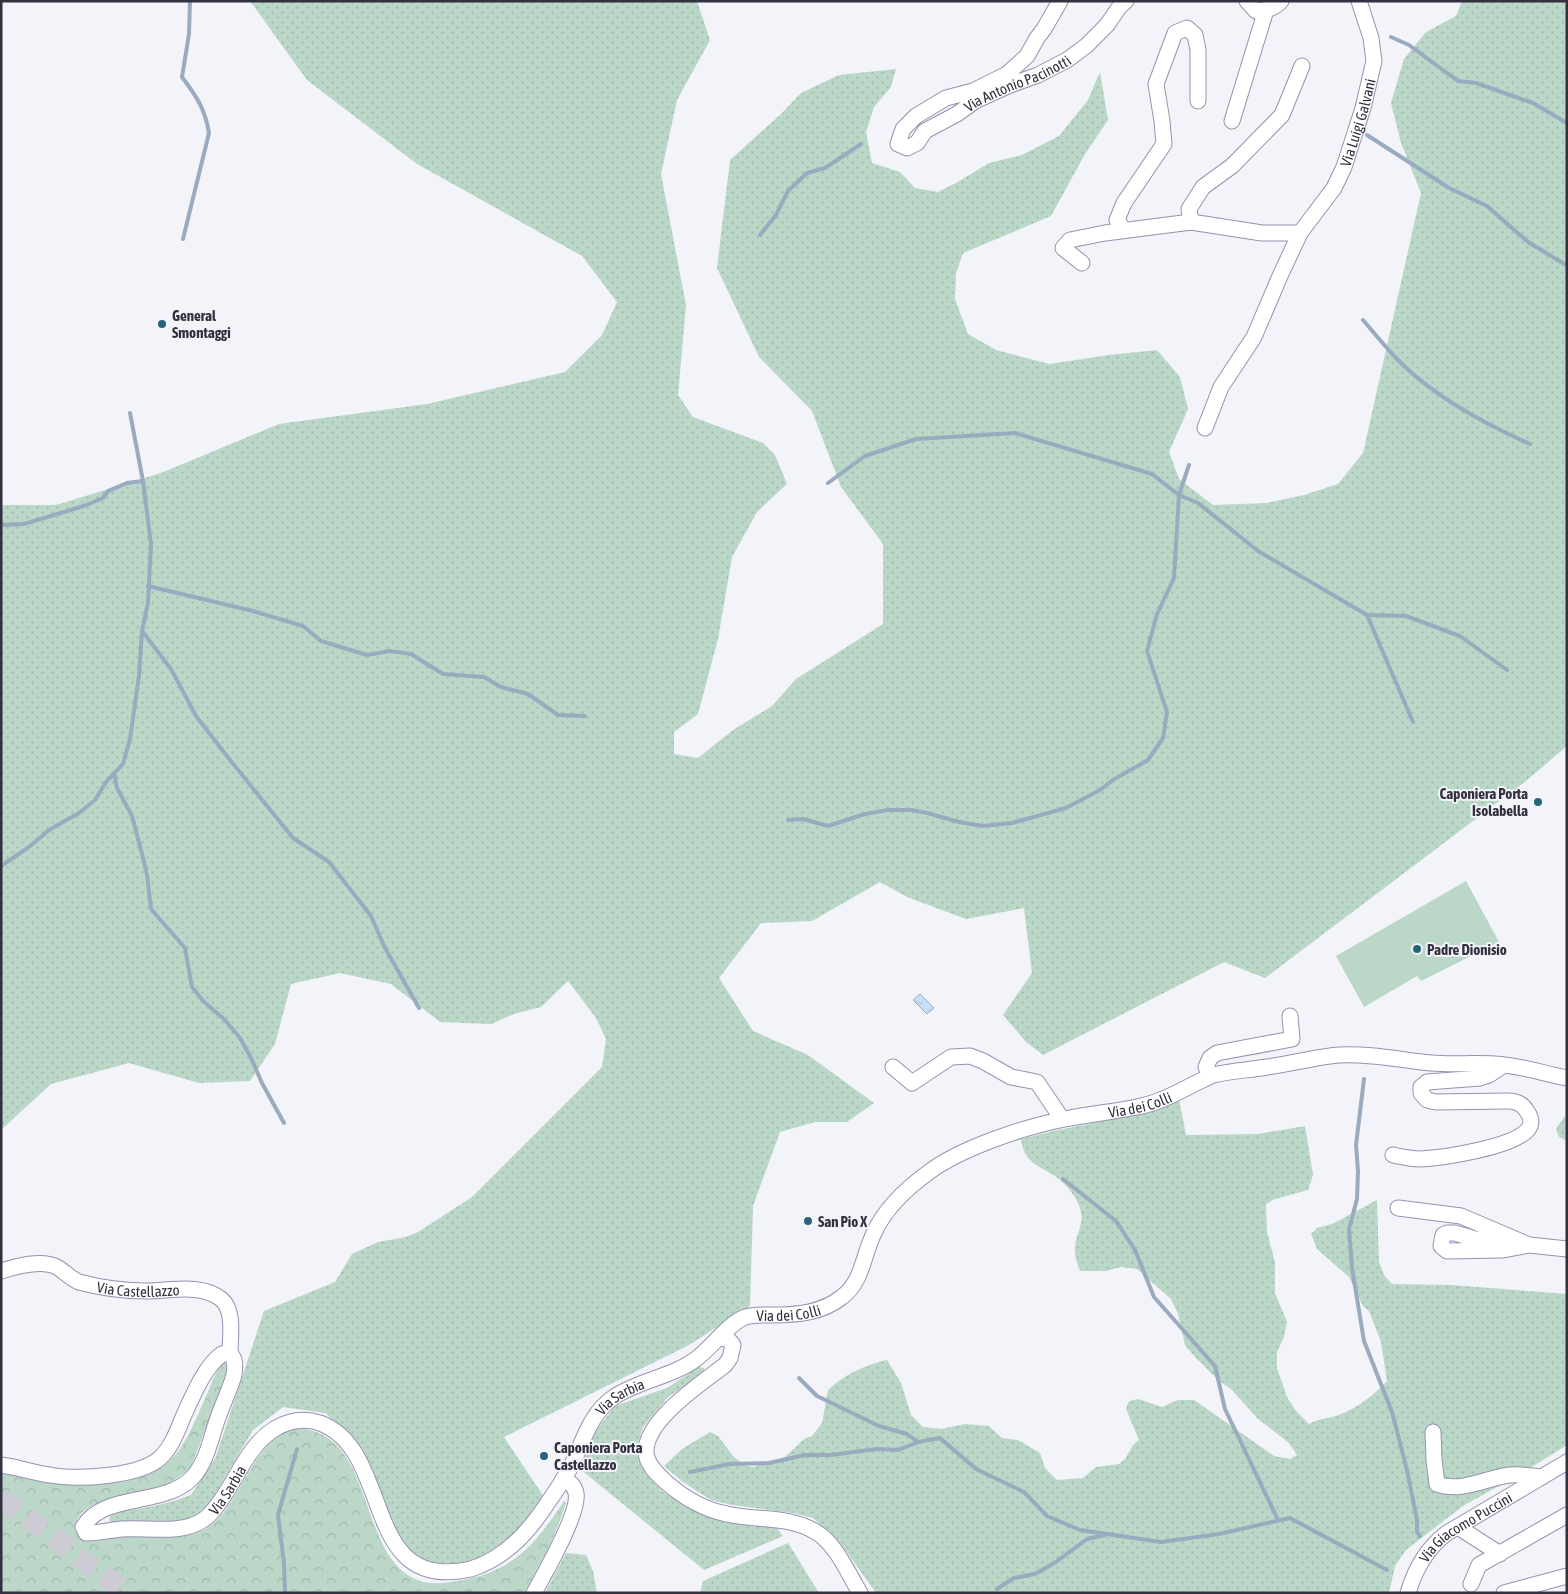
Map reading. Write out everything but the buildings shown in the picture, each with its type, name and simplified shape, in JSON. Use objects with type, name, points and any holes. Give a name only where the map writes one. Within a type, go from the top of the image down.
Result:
[{"type":"street","name":"Via Antonio Pacinotti","points":[[1060,1],[1044,29],[1036,38],[1027,56],[1007,74],[973,91],[946,98],[916,116],[903,129],[898,144],[907,148],[917,143],[925,131],[957,114],[975,101],[1038,75],[1067,60],[1086,46],[1107,25],[1120,6],[1126,1]]},
{"type":"street","points":[[1247,1],[1256,11],[1277,6],[1281,1]]},
{"type":"street","name":"Via Luigi Galvani","points":[[1205,428],[1221,387],[1254,337],[1300,233],[1334,188],[1344,167],[1363,108],[1374,61],[1371,38],[1359,1]]},
{"type":"street","points":[[1232,121],[1266,10]]},
{"type":"street","points":[[1124,230],[1116,220],[1124,202],[1164,144],[1156,84],[1175,33],[1187,28],[1195,34],[1198,50],[1198,101]]},
{"type":"street","points":[[1191,222],[1189,209],[1203,187],[1232,166],[1282,115],[1302,66]]},
{"type":"street","points":[[1082,263],[1063,248],[1070,240],[1124,230],[1191,222],[1262,233],[1300,233]]},
{"type":"street","points":[[1210,1076],[1206,1068],[1210,1058],[1217,1053],[1292,1039],[1290,1016]]},
{"type":"street","name":"Via dei Colli","points":[[720,1338],[734,1324],[744,1318],[757,1315],[804,1314],[836,1301],[854,1286],[859,1278],[866,1252],[876,1228],[892,1204],[931,1170],[982,1144],[1024,1130],[1062,1119],[1153,1103],[1210,1076],[1343,1054],[1438,1064],[1504,1065],[1567,1078]]},
{"type":"street","points":[[893,1067],[912,1083],[951,1057],[970,1056],[983,1060],[1011,1077],[1037,1082],[1062,1119]]},
{"type":"street","points":[[1393,1155],[1420,1159],[1464,1154],[1499,1144],[1525,1132],[1531,1123],[1529,1114],[1523,1106],[1516,1102],[1436,1102],[1427,1100],[1421,1093],[1421,1087],[1427,1082],[1480,1078],[1489,1075],[1504,1065]]},
{"type":"street","points":[[1398,1208],[1461,1216],[1529,1245]]},
{"type":"street","points":[[1529,1245],[1503,1250],[1447,1251],[1441,1246],[1443,1235],[1449,1233],[1475,1239],[1567,1249]]},
{"type":"street","name":"Via Castellazzo","points":[[1,1271],[42,1264],[55,1266],[77,1281],[119,1289],[207,1291],[222,1300],[230,1313],[230,1353]]},
{"type":"street","points":[[720,1338],[728,1339],[733,1345],[730,1358],[725,1365],[659,1420],[649,1434],[646,1453],[651,1465],[659,1476],[675,1490],[711,1510],[728,1515],[791,1522],[818,1533],[835,1551],[860,1593]]},
{"type":"street","name":"Via Sarbia","points":[[230,1353],[235,1364],[234,1376],[207,1451],[194,1476],[171,1491],[104,1508],[86,1522],[84,1527],[86,1533],[123,1528],[175,1528],[189,1526],[204,1520],[226,1493],[254,1447],[266,1434],[290,1421],[309,1420],[325,1425],[346,1441],[355,1455],[392,1545],[402,1559],[415,1571],[427,1575],[439,1576],[470,1570],[508,1550],[536,1521],[575,1459],[588,1427],[612,1398],[694,1361],[720,1338]]},
{"type":"street","points":[[1,1465],[52,1476],[85,1476],[118,1474],[153,1463],[168,1449],[197,1387],[212,1364],[220,1355],[230,1353]]},
{"type":"street","name":"Via Giacomo Puccini","points":[[1433,1432],[1437,1484],[1446,1487],[1468,1485],[1510,1475],[1542,1477]]},
{"type":"street","name":"Via Giacomo Puccini","points":[[1408,1593],[1423,1558],[1429,1549],[1447,1533],[1567,1462]]},
{"type":"street","points":[[534,1593],[575,1510],[576,1491],[570,1482],[563,1479]]},
{"type":"street","points":[[1471,1584],[1480,1565],[1567,1515]]},
{"type":"street","points":[[1458,1527],[1500,1554]]},
{"type":"street","points":[[1504,1593],[1567,1576]]},
{"type":"green space","points":[[250,1],[697,1],[710,40],[677,100],[661,174],[686,305],[678,395],[693,417],[763,443],[775,455],[787,484],[757,512],[732,557],[718,639],[698,714],[674,732],[674,754],[698,758],[733,730],[772,706],[796,679],[883,624],[883,544],[841,487],[812,411],[759,357],[717,268],[730,160],[781,114],[801,93],[839,75],[896,69],[891,87],[874,107],[866,132],[872,163],[900,172],[915,188],[938,192],[989,163],[1022,155],[1059,136],[1088,100],[1100,72],[1108,120],[1085,154],[1051,216],[963,253],[956,273],[955,299],[968,334],[996,350],[1049,364],[1157,350],[1180,377],[1188,409],[1169,452],[1179,479],[1213,505],[1267,503],[1304,495],[1338,484],[1363,453],[1421,193],[1401,143],[1391,103],[1404,59],[1426,32],[1456,16],[1462,1],[1567,1],[1567,746],[1526,781],[1265,978],[1224,962],[1043,1055],[1026,1042],[1003,1015],[1032,973],[1024,908],[966,919],[907,897],[880,882],[812,921],[761,923],[719,978],[753,1031],[808,1055],[874,1103],[847,1122],[815,1122],[780,1132],[753,1206],[750,1306],[689,1345],[504,1437],[544,1497],[517,1534],[471,1563],[421,1563],[397,1535],[358,1444],[325,1413],[283,1407],[253,1430],[209,1504],[189,1521],[116,1524],[109,1520],[110,1516],[114,1513],[149,1507],[191,1495],[215,1459],[264,1311],[335,1282],[352,1254],[378,1242],[406,1237],[418,1232],[472,1197],[602,1067],[606,1039],[596,1018],[568,981],[541,1007],[514,1014],[491,1024],[440,1022],[391,984],[340,973],[291,984],[275,1044],[250,1081],[199,1083],[129,1063],[51,1084],[1,1130],[1,505],[56,505],[161,473],[279,424],[427,404],[565,372],[602,335],[617,302],[582,256],[417,164],[307,80]]},
{"type":"green space","name":"Padre Dionisio","points":[[1466,881],[1499,942],[1421,981],[1417,976],[1364,1007],[1336,956]]},
{"type":"green space","points":[[1179,1099],[1186,1135],[1258,1134],[1305,1126],[1313,1175],[1308,1190],[1275,1199],[1266,1204],[1267,1232],[1275,1262],[1275,1293],[1287,1322],[1284,1337],[1277,1352],[1277,1368],[1287,1397],[1296,1411],[1309,1424],[1352,1409],[1371,1396],[1387,1381],[1381,1342],[1369,1311],[1363,1306],[1349,1277],[1317,1249],[1311,1234],[1317,1228],[1332,1224],[1377,1200],[1379,1262],[1384,1275],[1392,1284],[1451,1285],[1567,1294],[1567,1445],[1463,1506],[1406,1550],[1395,1566],[1389,1593],[876,1593],[842,1545],[813,1518],[711,1500],[683,1482],[664,1466],[682,1449],[710,1432],[718,1436],[733,1456],[746,1466],[754,1467],[785,1457],[804,1439],[812,1436],[822,1423],[828,1390],[841,1379],[856,1371],[887,1360],[901,1383],[911,1415],[923,1427],[941,1429],[965,1424],[989,1426],[1002,1438],[1018,1440],[1040,1453],[1045,1468],[1057,1480],[1083,1478],[1096,1467],[1119,1464],[1125,1459],[1133,1445],[1139,1440],[1126,1409],[1129,1401],[1138,1399],[1162,1407],[1178,1400],[1194,1400],[1274,1456],[1290,1459],[1297,1455],[1289,1443],[1257,1418],[1231,1389],[1218,1380],[1195,1357],[1185,1345],[1178,1314],[1171,1299],[1137,1269],[1121,1267],[1106,1271],[1080,1271],[1075,1251],[1081,1221],[1078,1203],[1065,1184],[1030,1160],[1023,1148],[1021,1139],[1125,1117]]},
{"type":"green space","points":[[1567,1113],[1567,1141],[1559,1137],[1556,1129]]},
{"type":"green space","points":[[226,1361],[223,1383],[191,1467],[177,1479],[161,1487],[115,1498],[91,1507],[82,1513],[77,1522],[77,1532],[80,1537],[93,1541],[121,1536],[166,1537],[192,1534],[204,1530],[217,1520],[229,1505],[261,1453],[274,1440],[288,1431],[304,1429],[328,1438],[345,1455],[357,1478],[387,1553],[403,1571],[424,1582],[439,1583],[463,1580],[497,1569],[510,1562],[544,1530],[564,1501],[566,1503],[553,1538],[524,1593],[1,1593],[1,1473],[44,1482],[94,1485],[126,1481],[154,1472],[165,1465],[183,1444],[216,1373]]},
{"type":"green space","points":[[699,1367],[704,1368],[704,1373],[668,1397],[643,1427],[637,1445],[637,1456],[645,1473],[662,1491],[690,1509],[725,1522],[777,1528],[783,1536],[704,1570],[580,1469],[595,1432],[615,1406],[667,1388]]},
{"type":"green space","points":[[788,1543],[819,1593],[700,1593],[703,1581]]},
{"type":"green space","points":[[566,1553],[586,1555],[593,1571],[597,1593],[545,1593]]},
{"type":"water","points":[[920,994],[934,1008],[927,1014],[913,1000]]},
{"type":"waterway","points":[[183,239],[209,133],[200,104],[182,77],[189,34],[190,1]]},
{"type":"waterway","points":[[1391,37],[1409,45],[1458,81],[1476,83],[1533,103],[1567,123]]},
{"type":"waterway","points":[[1367,135],[1449,188],[1487,206],[1528,242],[1566,265]]},
{"type":"waterway","points":[[760,235],[776,215],[788,191],[807,173],[825,168],[861,144]]},
{"type":"waterway","points":[[1363,320],[1398,361],[1433,390],[1496,428],[1530,444]]},
{"type":"waterway","points":[[1,866],[29,847],[49,830],[79,813],[95,800],[106,782],[123,764],[130,739],[139,676],[142,631],[148,603],[151,544],[143,481],[130,413]]},
{"type":"waterway","points":[[828,483],[865,456],[916,439],[1015,433],[1152,474],[1179,495],[1198,503],[1258,551],[1367,615],[1406,616],[1460,636],[1507,670]]},
{"type":"waterway","points":[[788,820],[803,819],[828,826],[865,814],[888,810],[911,810],[983,826],[1012,823],[1066,808],[1100,790],[1113,780],[1148,760],[1163,738],[1167,712],[1147,651],[1157,614],[1174,578],[1179,495],[1189,465]]},
{"type":"waterway","points":[[1,525],[24,524],[84,506],[103,498],[108,491],[127,483],[143,481]]},
{"type":"waterway","points":[[148,586],[253,611],[303,626],[321,641],[367,655],[390,651],[411,654],[443,674],[484,677],[501,687],[528,694],[558,715],[585,716]]},
{"type":"waterway","points":[[1367,615],[1413,722]]},
{"type":"waterway","points":[[142,631],[171,669],[196,716],[230,760],[293,838],[329,862],[371,916],[385,948],[419,1008]]},
{"type":"waterway","points":[[114,773],[117,788],[132,816],[147,875],[151,909],[185,948],[192,987],[203,1001],[225,1020],[240,1038],[284,1123]]},
{"type":"waterway","points":[[1364,1079],[1356,1145],[1358,1171],[1357,1199],[1349,1229],[1352,1268],[1364,1341],[1392,1412],[1407,1470],[1417,1520],[1417,1532],[1420,1536]]},
{"type":"waterway","points":[[1063,1179],[1116,1221],[1135,1250],[1154,1297],[1215,1366],[1225,1409],[1278,1520]]},
{"type":"waterway","points":[[799,1378],[817,1396],[879,1426],[907,1434],[918,1442]]},
{"type":"waterway","points":[[690,1472],[730,1464],[769,1463],[805,1455],[831,1455],[877,1449],[898,1450],[918,1442],[940,1438],[976,1469],[1024,1492],[1047,1516],[1080,1530],[1161,1542],[1219,1534],[1290,1518],[1387,1570]]},
{"type":"waterway","points":[[285,1593],[284,1564],[278,1515],[297,1449]]},
{"type":"waterway","points":[[997,1589],[1014,1578],[1035,1574],[1056,1562],[1087,1539],[1105,1535]]},
{"type":"tunnel","points":[[1,1498],[127,1593]]},
{"type":"place","name":"General Smontaggi","points":[[162,324]]},
{"type":"place","name":"Caponiera Porta Isolabella","points":[[1538,802]]},
{"type":"place","name":"Padre Dionisio","points":[[1417,949]]},
{"type":"place","name":"San Pio X","points":[[808,1221]]},
{"type":"place","name":"Caponiera Porta Castellazzo","points":[[544,1456]]}]
